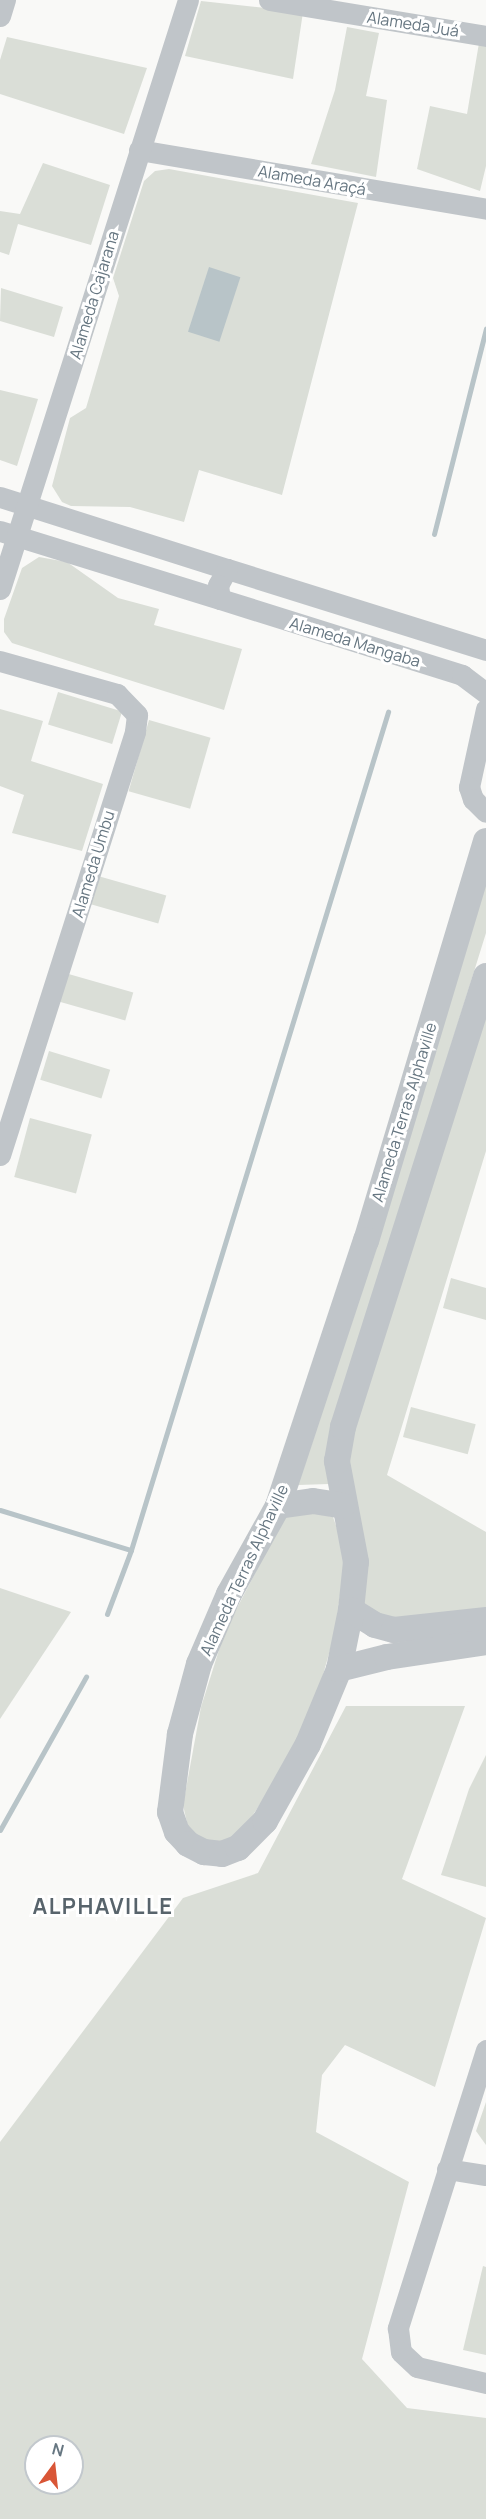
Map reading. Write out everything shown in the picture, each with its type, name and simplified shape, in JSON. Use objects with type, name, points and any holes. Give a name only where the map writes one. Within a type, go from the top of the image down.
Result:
[{"type":"street","points":[[0,16],[5,0]]},
{"type":"street","name":"Alameda Cajarana","points":[[0,589],[9,534],[28,505],[188,0]]},
{"type":"street","name":"Alameda Juá","points":[[269,0],[486,36]]},
{"type":"street","name":"Alameda Araçá","points":[[139,150],[486,209]]},
{"type":"street","name":"Alameda Mangaba","points":[[0,497],[486,650]]},
{"type":"street","name":"Alameda Mangaba","points":[[9,534],[114,569],[462,675],[486,693]]},
{"type":"street","points":[[114,569],[123,552],[124,536]]},
{"type":"street","points":[[220,600],[218,585],[227,569]]},
{"type":"street","name":"Alameda Umbu","points":[[0,661],[117,694],[136,715],[135,732],[0,1155]]},
{"type":"street","points":[[486,709],[469,787],[473,799],[486,812]]},
{"type":"street","name":"Alameda Terras Alphaville","points":[[486,841],[366,1240],[278,1506],[229,1594],[194,1684],[180,1734],[171,1803],[177,1832],[188,1844],[204,1852],[222,1854],[238,1848],[265,1821],[308,1744],[339,1670],[351,1610],[355,1542],[343,1506],[338,1461],[344,1427],[486,976]]},
{"type":"street","points":[[278,1506],[313,1501],[343,1506]]},
{"type":"street","points":[[351,1610],[375,1625],[394,1630],[486,1620]]},
{"type":"street","points":[[339,1670],[387,1657],[486,1642]]},
{"type":"street","points":[[486,2050],[404,2300],[398,2328],[401,2352],[417,2367],[486,2383]]},
{"type":"street","points":[[447,2169],[486,2175]]},
{"type":"shaded area","points":[[201,1],[303,12],[293,79],[185,56]]},
{"type":"shaded area","points":[[347,27],[379,33],[366,96],[387,100],[376,177],[311,164],[335,90]]},
{"type":"shaded area","points":[[7,37],[147,68],[124,134],[0,94],[0,60]]},
{"type":"shaded area","points":[[479,43],[486,44],[486,166],[480,191],[417,169],[430,106],[467,114]]},
{"type":"shaded area","points":[[43,163],[110,185],[91,245],[18,224],[9,255],[0,252],[0,211],[20,214]]},
{"type":"shaded area","points":[[169,169],[358,203],[282,495],[199,470],[184,522],[130,507],[71,506],[62,502],[52,486],[70,418],[86,408],[119,296],[113,278],[144,181],[155,171]]},
{"type":"shaded area","points":[[209,267],[240,277],[219,342],[188,332]]},
{"type":"shaded area","points":[[1,288],[63,307],[54,337],[0,321]]},
{"type":"shaded area","points":[[0,390],[38,399],[17,466],[0,460]]},
{"type":"shaded area","points":[[39,557],[67,562],[118,598],[159,609],[154,625],[242,649],[224,710],[12,643],[4,632],[4,619],[22,568]]},
{"type":"shaded area","points":[[58,692],[122,712],[112,744],[48,725]]},
{"type":"shaded area","points":[[0,709],[43,721],[31,761],[103,784],[82,851],[12,833],[24,795],[0,786]]},
{"type":"shaded area","points":[[149,720],[211,738],[190,809],[129,791]]},
{"type":"shaded area","points":[[486,875],[486,933],[339,1405],[329,1484],[298,1485]]},
{"type":"shaded area","points":[[98,876],[166,896],[158,923],[90,904]]},
{"type":"shaded area","points":[[65,973],[133,993],[125,1020],[57,1001]]},
{"type":"shaded area","points":[[486,1004],[486,1151],[387,1475],[486,1532],[486,1620],[411,1631],[351,1610],[343,1427]]},
{"type":"shaded area","points":[[49,1051],[110,1070],[101,1098],[40,1080]]},
{"type":"shaded area","points":[[30,1118],[92,1135],[76,1193],[14,1177]]},
{"type":"shaded area","points":[[451,1278],[486,1288],[486,1320],[443,1308]]},
{"type":"shaded area","points":[[411,1407],[476,1424],[468,1454],[403,1437]]},
{"type":"shaded area","points":[[297,1509],[333,1517],[340,1537],[344,1566],[335,1632],[318,1693],[291,1756],[244,1829],[226,1842],[204,1842],[188,1827],[183,1805],[201,1707],[225,1631],[287,1512]]},
{"type":"shaded area","points":[[0,1588],[71,1612],[0,1719]]},
{"type":"shaded area","points":[[346,1706],[465,1706],[402,1879],[486,1918],[435,2087],[345,2045],[322,2075],[316,2132],[409,2182],[362,2359],[407,2408],[486,2418],[486,2519],[0,2519],[0,2142],[183,1898],[258,1873]]},
{"type":"shaded area","points":[[486,1755],[486,1887],[441,1875],[469,1789]]},
{"type":"shaded area","points":[[486,2102],[486,2145],[476,2131]]},
{"type":"shaded area","points":[[483,2266],[486,2267],[486,2355],[463,2350]]},
{"type":"waterway","points":[[434,534],[486,328]]},
{"type":"waterway","points":[[107,1614],[131,1550],[388,712]]},
{"type":"waterway","points":[[0,1510],[131,1550]]},
{"type":"waterway","points":[[0,1830],[86,1677]]},
{"type":"district","name":"ALPHAVILLE","points":[[103,1907]]}]
